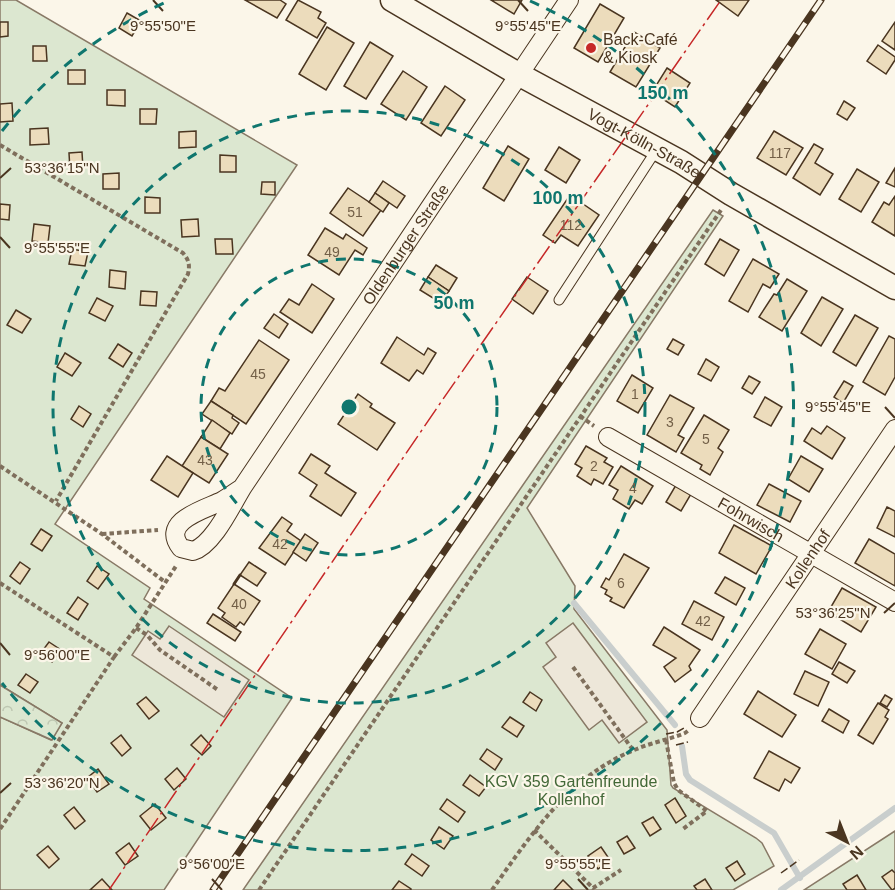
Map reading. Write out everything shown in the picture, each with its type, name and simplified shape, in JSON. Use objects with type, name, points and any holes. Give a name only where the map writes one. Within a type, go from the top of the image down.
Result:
[{"type":"street","name":"Vogt-Kölln-Straße","points":[[392,0],[520,75],[657,149],[895,288]]},
{"type":"street","name":"Oldenburger Straße","points":[[187,550],[198,549],[212,537],[242,488],[569,0]]},
{"type":"street","name":"Kollenhof","points":[[700,718],[895,429]]},
{"type":"street","name":"Fohrwisch","points":[[608,437],[895,602]]},
{"type":"street","name":"Oldenburger Straße","points":[[177,529],[190,515],[225,500],[242,488]]},
{"type":"street","points":[[177,529],[175,536],[178,543],[187,550]]},
{"type":"lane","points":[[559,300],[657,149]]},
{"type":"path","points":[[0,145],[183,253],[190,266],[188,274],[56,501]]},
{"type":"path","points":[[259,890],[731,194]]},
{"type":"path","points":[[0,466],[56,501],[165,582]]},
{"type":"path","points":[[102,534],[177,529]]},
{"type":"path","points":[[0,829],[187,550]]},
{"type":"path","points":[[0,583],[114,657]]},
{"type":"path","points":[[136,628],[147,635],[160,650],[218,690]]},
{"type":"path","points":[[573,667],[633,750]]},
{"type":"path","points":[[492,890],[534,830],[570,792],[597,771],[633,750],[685,733],[700,718]]},
{"type":"path","points":[[666,740],[674,783],[678,790],[707,810],[684,829]]},
{"type":"path","points":[[534,830],[593,888],[621,870]]},
{"type":"green space","points":[[0,0],[16,0],[297,165],[55,524],[150,588],[144,599],[292,698],[164,890],[0,890],[0,717],[51,740],[62,723],[0,685]]},
{"type":"green space","name":"KGV 359 Gartenfreunde Kollenhof","points":[[713,210],[723,216],[527,508],[575,586],[574,609],[667,730],[673,788],[756,838],[762,843],[774,866],[733,890],[243,890]]},
{"type":"green space","points":[[0,685],[62,723],[52,740],[0,717]]},
{"type":"green space","points":[[895,831],[895,890],[804,890]]},
{"type":"shaded area","points":[[573,623],[647,722],[619,743],[602,720],[589,730],[543,667],[556,657],[546,643]]},
{"type":"shaded area","points":[[169,626],[249,680],[224,717],[132,655],[148,631],[160,639]]},
{"type":"building","points":[[245,0],[280,0],[286,4],[277,18]]},
{"type":"building","points":[[298,0],[321,12],[318,18],[326,23],[317,38],[286,20]]},
{"type":"building","points":[[491,0],[522,0],[514,14]]},
{"type":"building","points":[[716,0],[749,0],[738,16]]},
{"type":"building","points":[[600,4],[624,18],[598,62],[574,48]]},
{"type":"building","points":[[127,13],[141,21],[132,36],[119,28]]},
{"type":"building","points":[[0,22],[8,22],[8,36],[0,37]]},
{"type":"building","points":[[895,22],[895,50],[882,41]]},
{"type":"building","points":[[327,27],[354,43],[326,90],[299,74]]},
{"type":"building","points":[[634,32],[660,48],[636,87],[610,72]]},
{"type":"building","points":[[370,42],[393,56],[366,99],[344,86]]},
{"type":"building","points":[[878,45],[895,57],[886,74],[867,61]]},
{"type":"building","points":[[33,46],[46,46],[47,61],[33,61]]},
{"type":"building","points":[[667,68],[690,83],[675,107],[652,92]]},
{"type":"building","points":[[68,70],[85,70],[85,84],[68,84]]},
{"type":"building","points":[[403,71],[427,87],[406,120],[381,104]]},
{"type":"building","points":[[445,86],[465,100],[441,136],[421,123]]},
{"type":"building","points":[[107,90],[125,90],[125,106],[107,105]]},
{"type":"building","points":[[844,101],[855,108],[847,120],[837,114]]},
{"type":"building","points":[[12,103],[13,121],[0,122],[0,104]]},
{"type":"building","points":[[140,109],[157,109],[156,124],[140,124]]},
{"type":"building","points":[[48,128],[49,144],[30,145],[30,129]]},
{"type":"building","points":[[196,131],[196,147],[179,148],[179,132]]},
{"type":"building","points":[[774,131],[803,148],[786,175],[757,158]]},
{"type":"building","points":[[814,144],[823,149],[815,163],[833,174],[820,195],[793,178]]},
{"type":"building","points":[[508,146],[529,159],[504,201],[483,188]]},
{"type":"building","points":[[559,147],[580,160],[566,183],[545,170]]},
{"type":"building","points":[[82,152],[83,169],[70,170],[69,153]]},
{"type":"building","points":[[220,155],[236,156],[236,172],[220,172]]},
{"type":"building","points":[[895,168],[895,187],[886,183]]},
{"type":"building","points":[[857,169],[879,182],[861,212],[839,199]]},
{"type":"building","points":[[119,173],[119,189],[103,189],[103,174]]},
{"type":"building","points":[[383,181],[405,196],[397,208],[375,193]]},
{"type":"building","points":[[262,182],[275,182],[275,195],[261,194]]},
{"type":"building","points":[[348,188],[381,210],[363,236],[330,213]]},
{"type":"building","points":[[375,193],[389,203],[383,212],[369,202]]},
{"type":"building","points":[[570,195],[599,215],[578,246],[561,235],[555,243],[543,235]]},
{"type":"building","points":[[895,196],[895,236],[872,222],[884,202],[889,205]]},
{"type":"building","points":[[145,197],[160,198],[160,213],[145,213]]},
{"type":"building","points":[[0,204],[10,205],[9,220],[0,219]]},
{"type":"building","points":[[198,219],[199,236],[182,237],[181,220]]},
{"type":"building","points":[[34,224],[50,226],[48,243],[32,241]]},
{"type":"building","points":[[325,228],[343,239],[346,234],[367,248],[363,255],[355,250],[339,275],[308,255]]},
{"type":"building","points":[[215,239],[232,239],[233,254],[216,254]]},
{"type":"building","points":[[720,239],[739,250],[724,276],[705,264]]},
{"type":"building","points":[[72,249],[88,252],[85,266],[69,264]]},
{"type":"building","points":[[753,259],[779,274],[770,288],[763,284],[748,312],[729,301]]},
{"type":"building","points":[[436,265],[457,278],[449,291],[428,277]]},
{"type":"building","points":[[110,270],[126,272],[125,289],[109,287]]},
{"type":"building","points":[[428,277],[449,291],[441,303],[420,290]]},
{"type":"building","points":[[527,277],[548,291],[533,314],[512,299]]},
{"type":"building","points":[[787,279],[807,291],[782,331],[759,317]]},
{"type":"building","points":[[312,284],[334,299],[312,333],[280,312],[289,299],[299,305]]},
{"type":"building","points":[[141,291],[157,292],[156,306],[140,305]]},
{"type":"building","points":[[822,297],[843,309],[821,346],[801,333]]},
{"type":"building","points":[[97,298],[113,306],[105,321],[89,313]]},
{"type":"building","points":[[16,310],[31,319],[22,333],[7,325]]},
{"type":"building","points":[[274,314],[288,324],[279,338],[264,328]]},
{"type":"building","points":[[855,315],[878,328],[856,366],[833,352]]},
{"type":"building","points":[[889,336],[895,339],[895,377],[885,395],[863,382]]},
{"type":"building","points":[[397,337],[424,355],[428,348],[436,353],[423,374],[417,370],[409,381],[381,363]]},
{"type":"building","points":[[673,339],[684,345],[678,355],[667,349]]},
{"type":"building","points":[[259,340],[289,360],[246,424],[211,401],[219,388],[225,391]]},
{"type":"building","points":[[118,344],[132,353],[123,367],[109,358]]},
{"type":"building","points":[[65,353],[81,363],[72,376],[57,367]]},
{"type":"building","points":[[706,359],[719,367],[711,381],[698,374]]},
{"type":"building","points":[[632,375],[653,388],[638,413],[617,401]]},
{"type":"building","points":[[749,376],[760,382],[752,394],[742,388]]},
{"type":"building","points":[[844,381],[853,386],[843,403],[834,397]]},
{"type":"building","points":[[358,394],[372,404],[370,407],[395,423],[377,450],[338,424]]},
{"type":"building","points":[[670,395],[694,408],[678,435],[684,438],[676,452],[647,435]]},
{"type":"building","points":[[765,397],[782,407],[771,426],[754,417]]},
{"type":"building","points":[[211,401],[233,415],[232,418],[239,423],[232,434],[202,414]]},
{"type":"building","points":[[79,406],[91,414],[83,427],[71,419]]},
{"type":"building","points":[[704,415],[729,430],[718,448],[723,452],[710,475],[700,469],[702,465],[681,453]]},
{"type":"building","points":[[212,420],[230,433],[220,449],[201,437]]},
{"type":"building","points":[[827,426],[845,438],[832,459],[804,441],[812,428],[821,434]]},
{"type":"building","points":[[201,437],[228,454],[209,483],[182,466]]},
{"type":"building","points":[[586,446],[607,458],[604,462],[613,467],[603,484],[594,479],[591,485],[577,476],[582,468],[575,464]]},
{"type":"building","points":[[311,454],[330,466],[325,473],[356,493],[341,516],[310,496],[317,485],[299,473]]},
{"type":"building","points":[[167,456],[193,473],[178,497],[151,480]]},
{"type":"building","points":[[801,456],[823,469],[809,492],[788,479]]},
{"type":"building","points":[[621,466],[653,486],[642,504],[635,500],[629,509],[613,499],[618,490],[609,485]]},
{"type":"building","points":[[769,484],[801,501],[790,522],[757,505]]},
{"type":"building","points":[[676,485],[691,494],[681,511],[666,502]]},
{"type":"building","points":[[887,507],[895,511],[895,537],[877,528]]},
{"type":"building","points":[[282,517],[292,524],[287,531],[301,541],[285,565],[259,548]]},
{"type":"building","points":[[734,525],[772,546],[756,574],[719,553]]},
{"type":"building","points":[[41,529],[52,536],[42,551],[31,544]]},
{"type":"building","points":[[305,534],[318,543],[306,561],[293,552]]},
{"type":"building","points":[[869,539],[895,554],[895,586],[855,563]]},
{"type":"building","points":[[624,554],[649,568],[624,608],[610,601],[612,598],[605,594],[607,590],[601,587],[606,578],[609,580]]},
{"type":"building","points":[[20,562],[30,569],[20,584],[10,576]]},
{"type":"building","points":[[249,562],[266,573],[257,586],[240,575]]},
{"type":"building","points":[[97,566],[109,574],[98,589],[87,581]]},
{"type":"building","points":[[725,577],[745,588],[736,605],[715,593]]},
{"type":"building","points":[[234,584],[260,601],[244,625],[240,622],[236,627],[222,617],[225,613],[218,608]]},
{"type":"building","points":[[842,588],[876,607],[861,632],[828,612]]},
{"type":"building","points":[[78,597],[88,604],[78,620],[67,613]]},
{"type":"building","points":[[694,601],[724,617],[712,640],[682,624]]},
{"type":"building","points":[[213,614],[241,632],[235,641],[207,623]]},
{"type":"building","points":[[664,627],[700,650],[689,666],[691,670],[675,682],[664,667],[676,658],[653,645]]},
{"type":"building","points":[[820,629],[846,644],[832,669],[805,654]]},
{"type":"building","points":[[49,642],[61,650],[52,662],[40,654]]},
{"type":"building","points":[[839,662],[855,671],[847,683],[832,674]]},
{"type":"building","points":[[805,671],[829,682],[818,706],[794,694]]},
{"type":"building","points":[[26,674],[38,682],[30,693],[18,685]]},
{"type":"building","points":[[758,691],[796,715],[782,737],[744,714]]},
{"type":"building","points":[[530,692],[542,700],[536,711],[523,702]]},
{"type":"building","points":[[885,695],[892,699],[887,707],[880,703]]},
{"type":"building","points":[[146,697],[159,711],[149,719],[137,704]]},
{"type":"building","points":[[878,703],[889,710],[885,717],[888,719],[873,744],[858,735]]},
{"type":"building","points":[[829,709],[849,721],[843,733],[822,721]]},
{"type":"building","points":[[510,717],[524,726],[517,737],[502,727]]},
{"type":"building","points":[[121,735],[131,748],[122,756],[111,743]]},
{"type":"building","points":[[201,735],[211,746],[202,755],[191,745]]},
{"type":"building","points":[[487,749],[502,759],[495,770],[480,759]]},
{"type":"building","points":[[769,751],[800,768],[791,783],[785,779],[779,791],[754,778]]},
{"type":"building","points":[[177,768],[186,779],[174,790],[165,779]]},
{"type":"building","points":[[98,769],[109,784],[97,792],[87,778]]},
{"type":"building","points":[[470,775],[486,787],[479,796],[463,785]]},
{"type":"building","points":[[675,798],[686,816],[676,823],[665,805]]},
{"type":"building","points":[[447,799],[465,812],[458,822],[440,809]]},
{"type":"building","points":[[155,804],[166,818],[151,830],[140,816]]},
{"type":"building","points":[[74,807],[85,821],[75,829],[64,815]]},
{"type":"building","points":[[653,817],[661,829],[650,836],[642,823]]},
{"type":"building","points":[[439,827],[453,836],[444,849],[431,840]]},
{"type":"building","points":[[627,836],[635,848],[624,854],[617,842]]},
{"type":"building","points":[[129,843],[138,856],[125,865],[116,853]]},
{"type":"building","points":[[48,846],[59,859],[49,868],[37,855]]},
{"type":"building","points":[[601,847],[610,860],[598,869],[588,856]]},
{"type":"building","points":[[412,854],[429,866],[422,876],[405,864]]},
{"type":"building","points":[[737,861],[745,874],[735,881],[726,868]]},
{"type":"building","points":[[892,870],[895,873],[895,888],[892,890],[882,877]]},
{"type":"building","points":[[857,875],[866,890],[847,890],[843,884]]},
{"type":"building","points":[[102,879],[112,890],[90,890]]},
{"type":"building","points":[[705,879],[712,890],[697,890],[694,886]]},
{"type":"building","points":[[563,880],[573,890],[554,890]]},
{"type":"building","points":[[399,881],[411,889],[411,890],[392,890]]},
{"type":"waterway","points":[[574,603],[675,725]]},
{"type":"waterway","points":[[682,746],[686,774],[690,780],[774,833],[800,878]]},
{"type":"waterway","points":[[781,890],[895,808]]},
{"type":"railway","points":[[213,890],[821,0]]},
{"type":"fence","points":[[666,734],[686,727]]},
{"type":"fence","points":[[676,745],[688,742]]},
{"type":"fence","points":[[781,873],[799,860]]},
{"type":"wall","points":[[234,584],[240,575]]},
{"type":"power","points":[[109,890],[441,402],[721,0]]},
{"type":"place","name":"Back-Café & Kiosk","points":[[591,48]]}]
